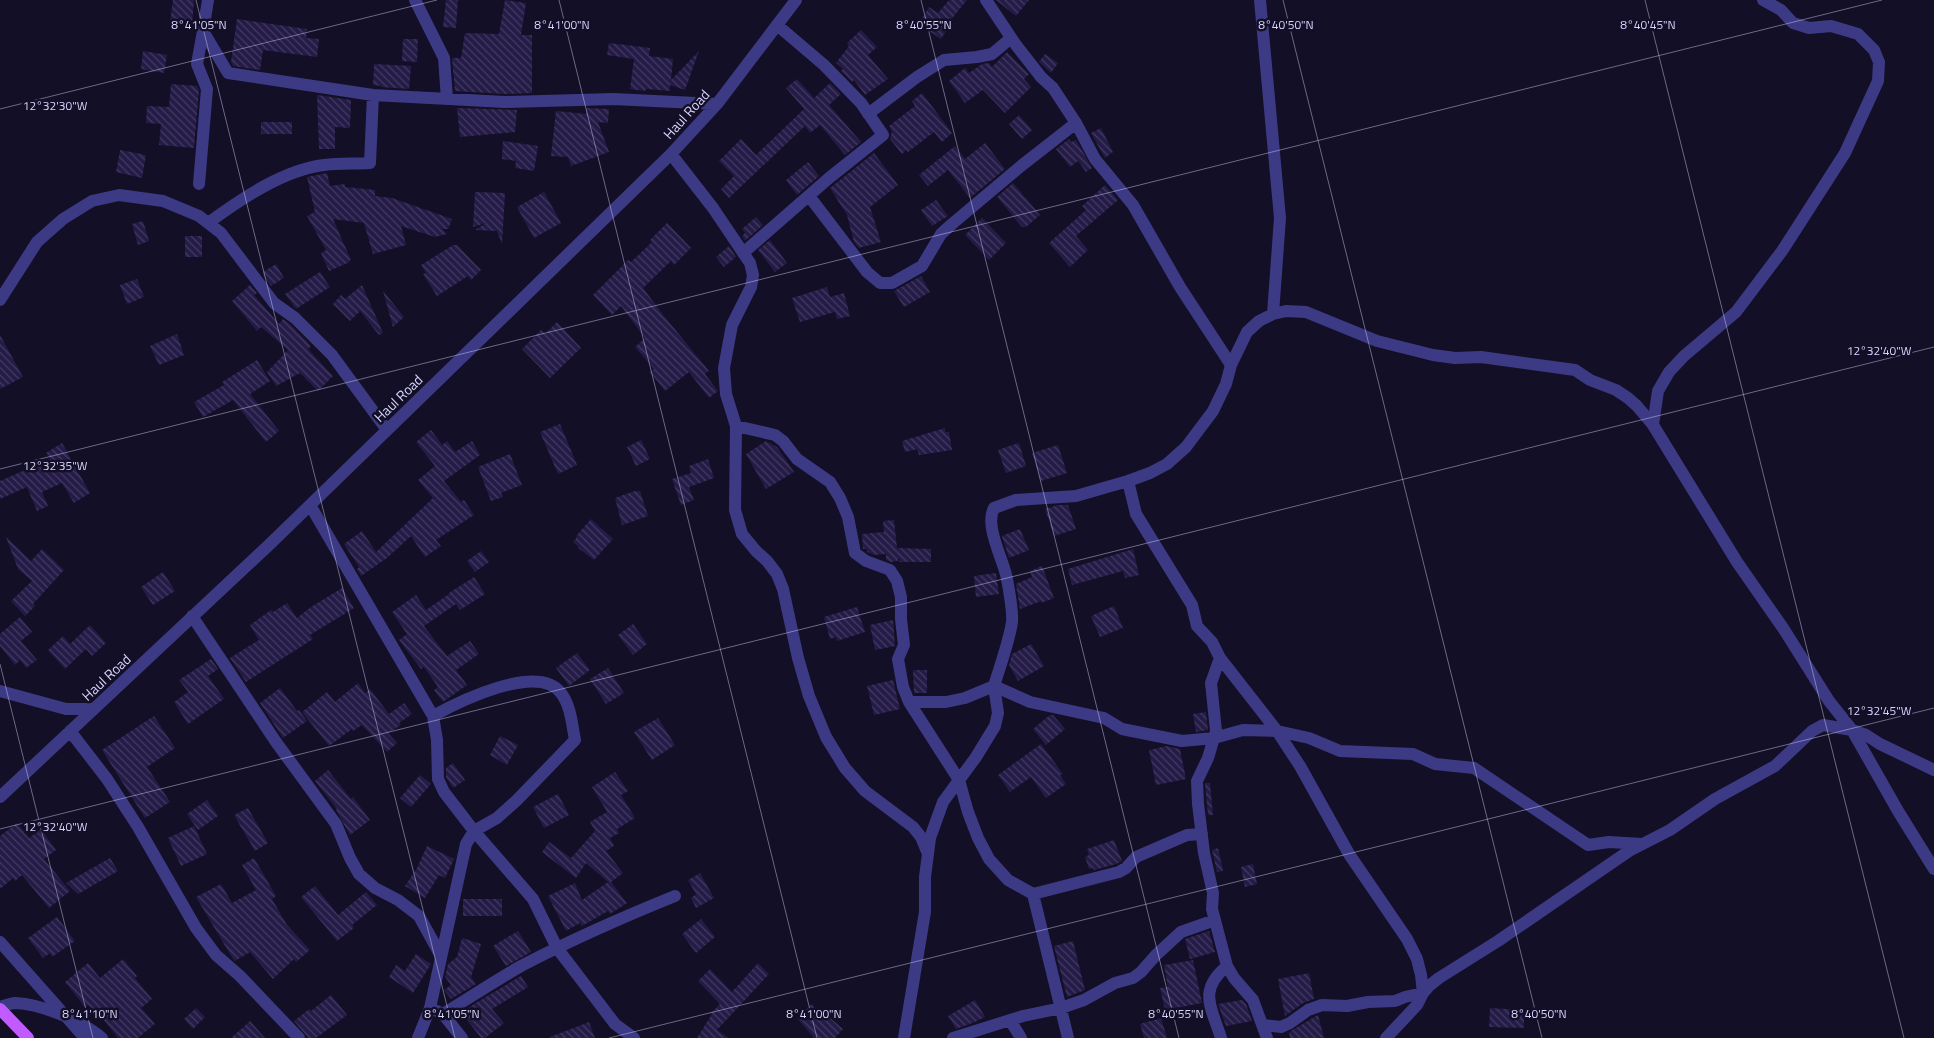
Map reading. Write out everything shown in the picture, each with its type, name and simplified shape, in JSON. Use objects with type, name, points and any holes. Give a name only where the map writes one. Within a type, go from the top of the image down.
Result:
[{"type":"main road","points":[[0,1008],[28,1038]]},
{"type":"street","points":[[199,184],[207,89],[197,64],[208,0]]},
{"type":"street","points":[[415,0],[444,58],[447,99]]},
{"type":"street","name":"Haul Road","points":[[0,797],[310,505],[671,154],[716,104],[796,0]]},
{"type":"street","points":[[986,0],[1011,38],[1041,77],[1053,88],[1076,123],[1095,159],[1133,205],[1180,287],[1231,365]]},
{"type":"street","points":[[1260,0],[1280,218],[1273,314]]},
{"type":"street","points":[[1653,424],[1658,391],[1669,372],[1684,356],[1736,312],[1782,251],[1845,153],[1878,81],[1879,62],[1874,50],[1858,34],[1831,26],[1809,28],[1793,23],[1781,10],[1763,0]]},
{"type":"street","points":[[743,253],[808,196],[883,135],[861,103],[824,65],[777,25]]},
{"type":"street","points":[[203,31],[228,73],[373,95],[505,102],[613,99],[716,104]]},
{"type":"street","points":[[868,114],[917,77],[944,60],[977,58],[992,54],[1011,38]]},
{"type":"street","points":[[208,223],[245,196],[301,170],[324,165],[370,163],[373,95]]},
{"type":"street","points":[[808,196],[867,272],[880,284],[892,283],[922,266],[941,234],[1021,166],[1076,123]]},
{"type":"street","points":[[671,154],[713,208],[750,263],[753,274],[751,287],[732,325],[724,368],[726,394],[736,426],[734,510],[742,534],[777,574],[783,589],[798,658],[809,696],[826,737],[844,768],[865,791],[913,827],[921,837],[928,854]]},
{"type":"street","points":[[0,300],[37,242],[63,219],[92,201],[119,195],[163,201],[199,216],[221,233],[274,303],[295,318],[332,355],[387,430]]},
{"type":"street","points":[[904,1038],[914,965],[925,912],[925,876],[930,838],[943,802],[996,726],[998,713],[994,686],[1012,621],[1007,578],[997,551],[991,513],[994,508],[1016,500],[1076,496],[1128,481],[1167,464],[1186,447],[1213,411],[1226,384],[1231,365],[1247,332],[1259,321],[1273,314],[1286,311],[1306,312],[1377,341],[1433,355],[1455,358],[1481,357],[1575,370],[1590,380],[1616,390],[1628,398],[1653,424],[1737,562],[1783,628],[1829,701],[1852,730],[1898,811],[1934,869]]},
{"type":"street","points":[[736,426],[775,435],[783,441],[797,459],[830,482],[840,498],[848,517],[855,552],[866,562],[890,570],[897,582],[902,597],[901,619],[904,644],[898,659],[903,688],[959,780],[968,812],[989,859],[1008,880],[1033,894],[1119,872],[1126,868],[1136,857],[1188,835],[1202,834]]},
{"type":"street","points":[[1128,481],[1136,514],[1192,605],[1197,626],[1212,642],[1220,658],[1277,731],[1300,766],[1349,854],[1407,939],[1417,959],[1422,975],[1423,994]]},
{"type":"street","points":[[310,505],[433,716],[438,779],[444,792],[474,831],[533,899],[557,948],[615,1024],[634,1038]]},
{"type":"street","points":[[192,616],[276,742],[336,824],[359,874],[375,888],[398,900],[418,916],[442,956]]},
{"type":"street","points":[[1220,658],[1211,683],[1216,730],[1208,758],[1197,781],[1198,804],[1213,893],[1212,909],[1227,966],[1234,978],[1253,1000],[1267,1038]]},
{"type":"street","points":[[418,1038],[430,1008],[461,858],[466,844],[474,831],[497,818],[517,800],[575,740],[568,704],[560,691],[549,684],[535,681],[515,683],[457,702],[433,716]]},
{"type":"street","points":[[910,702],[946,702],[965,698],[994,686],[1030,702],[1104,718],[1122,729],[1182,741],[1214,738],[1243,730],[1277,731],[1309,738],[1340,750],[1413,754],[1435,764],[1474,768],[1588,844],[1610,842],[1642,844]]},
{"type":"street","points":[[0,691],[66,708],[94,709]]},
{"type":"street","points":[[1386,1038],[1417,1006],[1423,994],[1439,978],[1498,941],[1629,851],[1678,824],[1715,799],[1775,766],[1812,731],[1823,725],[1852,730],[1866,735],[1880,744],[1934,770]]},
{"type":"street","points":[[70,731],[107,779],[133,819],[201,935],[216,955],[240,976],[299,1038]]},
{"type":"street","points":[[1033,894],[1068,1038]]},
{"type":"street","points":[[442,1014],[519,968],[557,948],[675,896]]},
{"type":"street","points":[[953,1038],[1010,1020],[1062,1008],[1084,1000],[1115,983],[1133,978],[1181,932],[1215,920]]},
{"type":"street","points":[[0,942],[85,1038]]},
{"type":"street","points":[[1221,1038],[1209,1004],[1208,995],[1212,984],[1227,966]]},
{"type":"street","points":[[1263,1025],[1281,1027],[1308,1010],[1322,1005],[1347,1006],[1368,1002],[1395,1002],[1405,997],[1423,994]]},
{"type":"street","points":[[0,1008],[13,1003],[33,1006],[67,1018],[92,1030],[102,1038]]},
{"type":"street","points":[[430,1008],[442,1014],[462,1038]]},
{"type":"street","points":[[1010,1020],[1021,1038]]},
{"type":"building","points":[[173,0],[194,0],[192,26],[170,23]]},
{"type":"building","points":[[446,0],[458,0],[456,28],[443,27]]},
{"type":"building","points":[[505,0],[526,3],[521,35],[532,35],[532,93],[505,94],[455,91],[452,58],[461,58],[465,33],[499,34]]},
{"type":"building","points":[[949,0],[967,0],[950,21],[952,22],[941,39],[919,24],[929,7],[938,13]]},
{"type":"building","points":[[996,0],[1029,0],[1016,16]]},
{"type":"building","points":[[237,19],[307,29],[306,38],[319,39],[317,57],[263,50],[260,70],[233,66],[231,62]]},
{"type":"building","points":[[861,30],[877,47],[868,55],[888,79],[865,95],[854,80],[852,82],[836,63],[849,46],[847,43]]},
{"type":"building","points":[[403,39],[418,39],[417,62],[402,61]]},
{"type":"building","points":[[609,43],[650,48],[649,56],[673,59],[671,80],[699,51],[685,90],[670,85],[670,91],[646,89],[645,91],[630,89],[634,59],[607,55]]},
{"type":"building","points":[[143,51],[167,55],[164,73],[141,69]]},
{"type":"building","points":[[1007,52],[1029,74],[1024,79],[1031,87],[1005,113],[983,90],[965,103],[949,81],[965,68],[969,73],[982,64],[989,63],[992,67]]},
{"type":"building","points":[[1045,54],[1058,63],[1051,73],[1039,62]]},
{"type":"building","points":[[374,64],[411,66],[409,89],[373,85]]},
{"type":"building","points":[[797,79],[814,98],[830,83],[841,94],[829,105],[861,142],[845,155],[820,125],[810,133],[805,126],[729,198],[721,189],[734,176],[719,161],[741,139],[756,155],[804,109],[786,88]]},
{"type":"building","points":[[171,84],[197,86],[199,90],[194,148],[159,145],[161,124],[146,123],[147,106],[169,107]]},
{"type":"building","points":[[922,93],[952,133],[942,142],[934,132],[908,152],[906,150],[902,154],[890,139],[892,131],[889,126],[915,106],[912,101]]},
{"type":"building","points":[[317,95],[351,100],[350,128],[335,127],[335,149],[319,149]]},
{"type":"building","points":[[457,108],[517,110],[515,132],[460,137]]},
{"type":"building","points":[[586,108],[609,109],[608,123],[598,122],[609,152],[571,166],[568,157],[551,156],[556,111],[586,114]]},
{"type":"building","points":[[1019,115],[1032,130],[1022,139],[1009,124]]},
{"type":"building","points":[[261,122],[292,122],[292,134],[261,134]]},
{"type":"building","points":[[1101,128],[1113,152],[1105,158],[1091,133]]},
{"type":"building","points":[[1069,139],[1071,142],[1076,140],[1092,168],[1086,172],[1078,161],[1070,167],[1056,149]]},
{"type":"building","points":[[503,141],[538,146],[534,171],[515,168],[516,161],[502,159]]},
{"type":"building","points":[[985,143],[1005,169],[970,198],[948,170],[928,186],[919,175],[955,146],[965,159]]},
{"type":"building","points":[[120,150],[146,155],[142,178],[116,172]]},
{"type":"building","points":[[874,153],[898,185],[870,207],[881,242],[859,248],[854,242],[847,215],[830,188]]},
{"type":"building","points":[[808,162],[819,176],[797,195],[786,180]]},
{"type":"building","points":[[327,173],[330,186],[345,184],[345,187],[375,190],[375,196],[392,198],[452,219],[448,229],[442,229],[447,234],[435,237],[401,226],[406,245],[373,254],[364,223],[333,219],[351,260],[329,271],[321,253],[326,250],[307,216],[315,212],[307,177]]},
{"type":"building","points":[[1013,183],[1040,215],[1026,227],[1022,227],[997,197]]},
{"type":"building","points":[[1105,185],[1118,200],[1076,236],[1088,250],[1070,267],[1049,243],[1086,210],[1082,206]]},
{"type":"building","points":[[475,192],[505,193],[502,244],[497,231],[475,230],[486,223],[473,227]]},
{"type":"building","points":[[544,192],[561,223],[534,238],[517,207]]},
{"type":"building","points":[[936,200],[948,216],[932,226],[921,210]]},
{"type":"building","points":[[756,217],[763,225],[745,241],[742,236],[745,233],[742,229]]},
{"type":"building","points":[[982,218],[1006,243],[989,260],[965,235]]},
{"type":"building","points":[[143,221],[149,241],[138,245],[132,224]]},
{"type":"building","points":[[667,223],[691,248],[674,265],[671,261],[643,288],[709,371],[705,374],[718,391],[709,398],[689,372],[665,391],[650,372],[654,369],[635,347],[645,338],[621,306],[612,315],[593,295],[628,260],[631,262],[652,242],[650,240]]},
{"type":"building","points":[[185,236],[202,236],[202,257],[185,257]]},
{"type":"building","points":[[770,240],[787,263],[775,272],[758,250]]},
{"type":"building","points":[[453,245],[457,245],[481,270],[471,280],[468,276],[437,296],[423,274],[426,273],[421,265]]},
{"type":"building","points":[[729,246],[736,257],[724,267],[716,257]]},
{"type":"building","points":[[276,264],[284,278],[271,286],[263,272]]},
{"type":"building","points":[[320,272],[330,287],[296,309],[285,294]]},
{"type":"building","points":[[921,276],[930,292],[904,307],[894,291]]},
{"type":"building","points":[[137,279],[144,297],[127,304],[120,285]]},
{"type":"building","points":[[250,285],[257,293],[254,295],[279,324],[283,319],[290,324],[311,346],[308,349],[333,376],[318,391],[300,373],[276,386],[267,372],[288,350],[261,327],[257,331],[232,301]]},
{"type":"building","points":[[362,285],[383,333],[379,335],[360,311],[350,321],[333,304],[341,295],[345,299]]},
{"type":"building","points":[[827,287],[830,297],[844,293],[850,316],[837,319],[835,312],[800,322],[792,298]]},
{"type":"building","points":[[383,291],[404,317],[393,327]]},
{"type":"building","points":[[557,322],[581,348],[550,378],[522,349],[541,330],[545,334]]},
{"type":"building","points":[[177,334],[184,355],[159,365],[150,346]]},
{"type":"building","points":[[0,335],[23,377],[0,389]]},
{"type":"building","points":[[257,360],[270,381],[250,394],[279,431],[266,442],[233,400],[203,417],[194,402],[224,385],[222,382]]},
{"type":"building","points":[[560,424],[577,465],[558,474],[540,432]]},
{"type":"building","points":[[945,428],[945,432],[949,432],[952,450],[919,455],[917,449],[905,452],[902,441]]},
{"type":"building","points":[[431,430],[442,445],[447,441],[455,452],[472,441],[480,455],[444,481],[461,502],[464,500],[474,515],[436,540],[441,546],[425,557],[411,536],[387,558],[361,576],[357,569],[359,567],[344,544],[362,531],[376,552],[433,498],[418,480],[435,466],[416,442]]},
{"type":"building","points":[[641,440],[650,459],[636,466],[627,447]]},
{"type":"building","points":[[766,441],[777,447],[794,472],[766,489],[746,454]]},
{"type":"building","points":[[62,443],[90,493],[74,503],[62,483],[42,492],[48,506],[37,511],[27,487],[0,499],[0,481],[50,459],[46,453]]},
{"type":"building","points":[[1019,443],[1026,466],[1006,473],[998,450]]},
{"type":"building","points":[[1058,445],[1067,473],[1041,481],[1032,453]]},
{"type":"building","points":[[510,454],[522,485],[501,493],[503,497],[491,501],[478,467]]},
{"type":"building","points":[[708,459],[714,478],[689,487],[694,500],[681,505],[672,479],[691,473],[689,466]]},
{"type":"building","points":[[640,491],[648,516],[622,525],[615,498]]},
{"type":"building","points":[[1058,505],[1068,505],[1076,529],[1054,536],[1045,509]]},
{"type":"building","points":[[591,519],[613,539],[594,560],[573,542]]},
{"type":"building","points":[[894,520],[897,548],[931,549],[931,562],[899,562],[900,559],[898,559],[898,561],[891,562],[886,560],[886,554],[874,555],[867,552],[867,549],[863,549],[862,534],[884,532],[883,521]]},
{"type":"building","points":[[1020,529],[1029,550],[1009,558],[1002,536]]},
{"type":"building","points":[[6,537],[31,561],[42,549],[64,570],[33,604],[35,606],[25,616],[11,601],[32,581],[18,569]]},
{"type":"building","points":[[1133,549],[1139,575],[1125,578],[1123,571],[1072,585],[1068,569]]},
{"type":"building","points":[[481,551],[489,562],[475,572],[467,561]]},
{"type":"building","points":[[1042,566],[1054,598],[1020,609],[1016,584],[1032,577],[1030,571]]},
{"type":"building","points":[[163,572],[175,591],[153,605],[141,587]]},
{"type":"building","points":[[996,573],[999,594],[976,597],[974,576]]},
{"type":"building","points":[[474,577],[485,594],[460,610],[456,604],[424,626],[447,656],[470,641],[479,654],[456,670],[467,685],[443,702],[434,690],[438,687],[424,667],[421,669],[399,640],[407,634],[392,612],[416,595],[426,610]]},
{"type":"building","points":[[342,588],[354,608],[310,635],[313,639],[246,682],[230,658],[259,640],[250,625],[271,610],[273,612],[287,603],[297,618]]},
{"type":"building","points":[[1114,606],[1123,628],[1100,637],[1091,616]]},
{"type":"building","points":[[857,607],[865,632],[837,641],[836,637],[830,639],[824,617]]},
{"type":"building","points":[[20,617],[32,632],[21,641],[37,660],[26,668],[20,660],[15,665],[0,646],[0,634]]},
{"type":"building","points":[[893,620],[895,646],[875,650],[870,625]]},
{"type":"building","points":[[633,624],[647,644],[633,655],[618,635]]},
{"type":"building","points":[[90,625],[106,643],[92,656],[86,649],[65,669],[48,650],[63,636],[70,644]]},
{"type":"building","points":[[1031,644],[1044,666],[1018,681],[1009,665],[1012,654]]},
{"type":"building","points":[[577,653],[590,670],[569,686],[556,668]]},
{"type":"building","points":[[211,659],[218,669],[208,676],[224,699],[188,724],[174,702],[188,692],[179,680]]},
{"type":"building","points":[[608,668],[624,693],[606,704],[590,679]]},
{"type":"building","points":[[913,670],[927,670],[927,693],[914,693]]},
{"type":"building","points":[[893,680],[900,709],[874,715],[867,686]]},
{"type":"building","points":[[358,683],[365,693],[370,689],[389,714],[404,703],[412,714],[399,723],[401,725],[388,733],[397,743],[387,752],[362,725],[353,731],[352,729],[329,746],[302,712],[327,692],[335,702]]},
{"type":"building","points":[[280,688],[307,721],[283,738],[260,703]]},
{"type":"building","points":[[1206,712],[1208,730],[1196,732],[1193,714]]},
{"type":"building","points":[[1050,715],[1053,715],[1065,729],[1046,745],[1033,729]]},
{"type":"building","points":[[154,716],[175,748],[147,767],[170,802],[145,818],[102,750]]},
{"type":"building","points":[[658,718],[675,745],[652,760],[634,732]]},
{"type":"building","points":[[500,736],[518,745],[507,765],[490,755]]},
{"type":"building","points":[[1041,744],[1063,774],[1060,775],[1066,784],[1046,798],[1031,777],[1010,792],[998,775]]},
{"type":"building","points":[[1167,746],[1180,749],[1186,779],[1156,785],[1149,750]]},
{"type":"building","points":[[453,763],[465,780],[453,788],[446,777],[446,768]]},
{"type":"building","points":[[328,770],[351,799],[353,797],[370,820],[350,835],[337,809],[315,781]]},
{"type":"building","points":[[615,772],[628,791],[621,795],[635,818],[617,829],[619,833],[610,838],[614,846],[606,851],[623,873],[611,882],[627,903],[610,914],[608,911],[582,926],[580,923],[566,931],[548,896],[575,883],[582,900],[608,882],[586,863],[576,878],[542,852],[549,842],[571,858],[595,831],[590,822],[607,812],[592,787]]},
{"type":"building","points":[[420,775],[431,784],[411,807],[400,798]]},
{"type":"building","points":[[1205,783],[1210,783],[1213,815],[1208,815]]},
{"type":"building","points":[[558,794],[569,815],[544,828],[533,807]]},
{"type":"building","points":[[207,800],[218,816],[198,830],[187,814]]},
{"type":"building","points":[[248,808],[268,843],[255,851],[234,815]]},
{"type":"building","points":[[17,823],[29,838],[41,829],[56,850],[44,859],[70,891],[49,908],[22,875],[15,881],[13,878],[0,889],[0,836]]},
{"type":"building","points":[[194,826],[207,854],[181,866],[168,838]]},
{"type":"building","points":[[1114,840],[1122,861],[1094,870],[1093,868],[1089,869],[1085,857],[1089,855],[1087,849]]},
{"type":"building","points":[[427,846],[454,859],[445,878],[439,875],[425,898],[405,886],[417,868]]},
{"type":"building","points":[[1218,848],[1223,871],[1217,872],[1212,850]]},
{"type":"building","points":[[110,858],[118,871],[78,894],[66,883]]},
{"type":"building","points":[[254,858],[276,896],[272,899],[287,925],[310,950],[296,962],[294,959],[273,979],[250,952],[235,961],[233,959],[196,897],[221,884],[232,903],[256,890],[242,865]]},
{"type":"building","points":[[1253,864],[1257,884],[1245,887],[1241,867]]},
{"type":"building","points":[[700,873],[714,898],[696,908],[691,898],[696,894],[688,880]]},
{"type":"building","points":[[315,886],[338,915],[366,892],[377,905],[352,925],[354,928],[337,941],[301,897]]},
{"type":"building","points":[[463,899],[502,899],[502,916],[463,916]]},
{"type":"building","points":[[57,917],[75,941],[52,957],[50,953],[43,958],[28,938]]},
{"type":"building","points":[[701,919],[715,937],[696,953],[682,934]]},
{"type":"building","points":[[518,931],[531,952],[506,966],[493,946]]},
{"type":"building","points":[[1209,931],[1215,952],[1190,959],[1185,939]]},
{"type":"building","points":[[462,938],[481,944],[471,977],[476,984],[451,999],[444,990],[451,985],[445,977],[448,964],[457,957]]},
{"type":"building","points":[[1073,941],[1085,990],[1067,997],[1054,946]]},
{"type":"building","points":[[416,954],[431,964],[413,993],[389,977],[396,965],[405,971]]},
{"type":"building","points":[[123,959],[152,999],[141,1008],[155,1024],[138,1038],[118,1038],[99,1014],[97,1016],[88,1005],[85,1007],[65,982],[88,963],[100,978]]},
{"type":"building","points":[[1193,960],[1202,1003],[1165,1010],[1160,988],[1168,987],[1164,965]]},
{"type":"building","points":[[758,963],[769,974],[717,1030],[729,1038],[697,1038],[711,1013],[720,1004],[698,981],[710,969],[732,992]]},
{"type":"building","points":[[1309,973],[1314,999],[1303,1003],[1285,1016],[1278,979]]},
{"type":"building","points":[[521,976],[528,987],[492,1009],[504,1023],[485,1038],[481,1038],[461,1012]]},
{"type":"building","points":[[331,995],[347,1015],[316,1038],[308,1038],[294,1021],[309,1009],[311,1011]]},
{"type":"building","points":[[975,1000],[985,1017],[956,1029],[948,1016]]},
{"type":"building","points":[[1242,1000],[1246,1004],[1252,1021],[1226,1026],[1218,1004]]},
{"type":"building","points":[[812,1004],[826,1021],[829,1017],[843,1029],[835,1038],[814,1038],[797,1018]]},
{"type":"building","points":[[196,1008],[205,1017],[193,1029],[184,1019]]},
{"type":"building","points":[[1490,1008],[1524,1010],[1524,1028],[1489,1027]]},
{"type":"building","points":[[1318,1015],[1324,1038],[1290,1038],[1289,1032]]},
{"type":"building","points":[[1161,1018],[1167,1038],[1144,1038],[1140,1024]]},
{"type":"building","points":[[250,1021],[265,1038],[231,1038]]},
{"type":"building","points":[[589,1022],[595,1038],[550,1038],[550,1037]]}]
